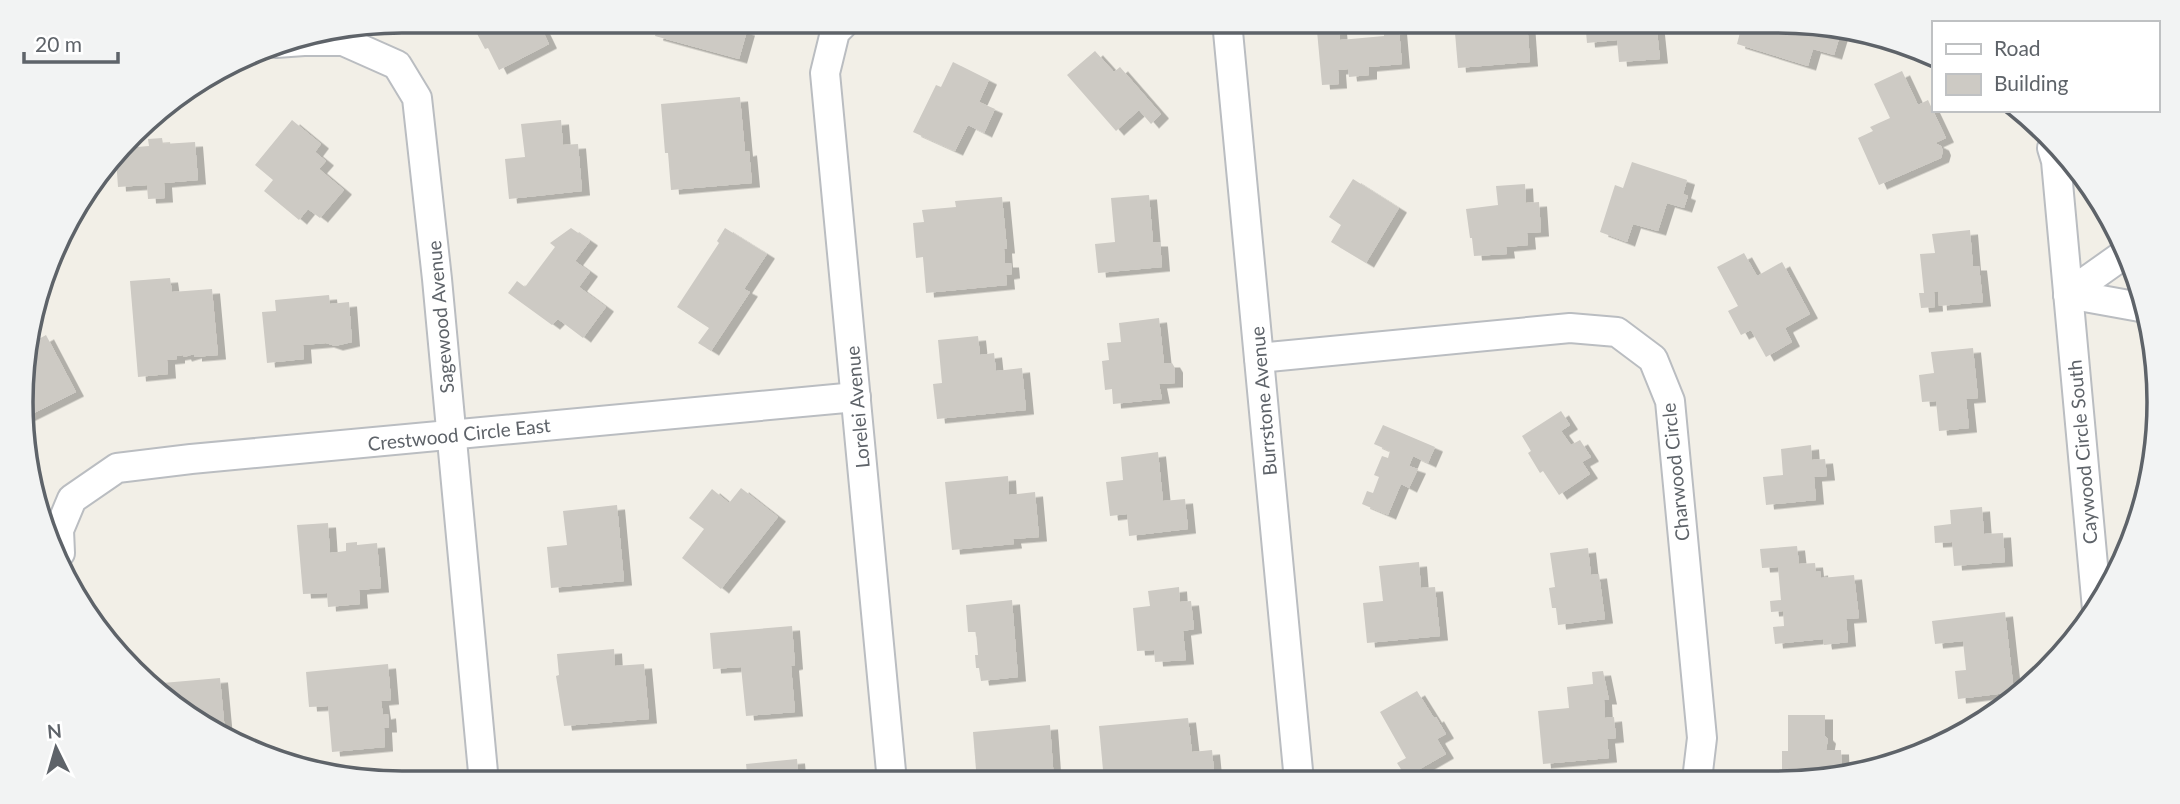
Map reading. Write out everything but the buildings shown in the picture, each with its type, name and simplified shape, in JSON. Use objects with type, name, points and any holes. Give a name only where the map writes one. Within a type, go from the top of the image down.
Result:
[{"type":"street","name":"Lorelei Avenue","points":[[839,33],[825,73],[891,771]]},
{"type":"street","name":"Burrstone Avenue","points":[[1228,33],[1298,771]]},
{"type":"street","name":"Sagewood Avenue","points":[[326,41],[343,41],[397,65],[417,98],[437,279],[483,771]]},
{"type":"street","name":"Caywood Circle South","points":[[2056,160],[2095,589]]},
{"type":"street","points":[[2068,294],[2118,259]]},
{"type":"street","points":[[2068,294],[2134,306]]},
{"type":"street","name":"Charwood Circle","points":[[1259,358],[1570,328],[1616,332],[1653,359],[1670,401],[1702,738],[1698,771]]},
{"type":"street","name":"Crestwood Circle East","points":[[59,536],[58,530],[72,499],[117,468],[856,397]]}]
